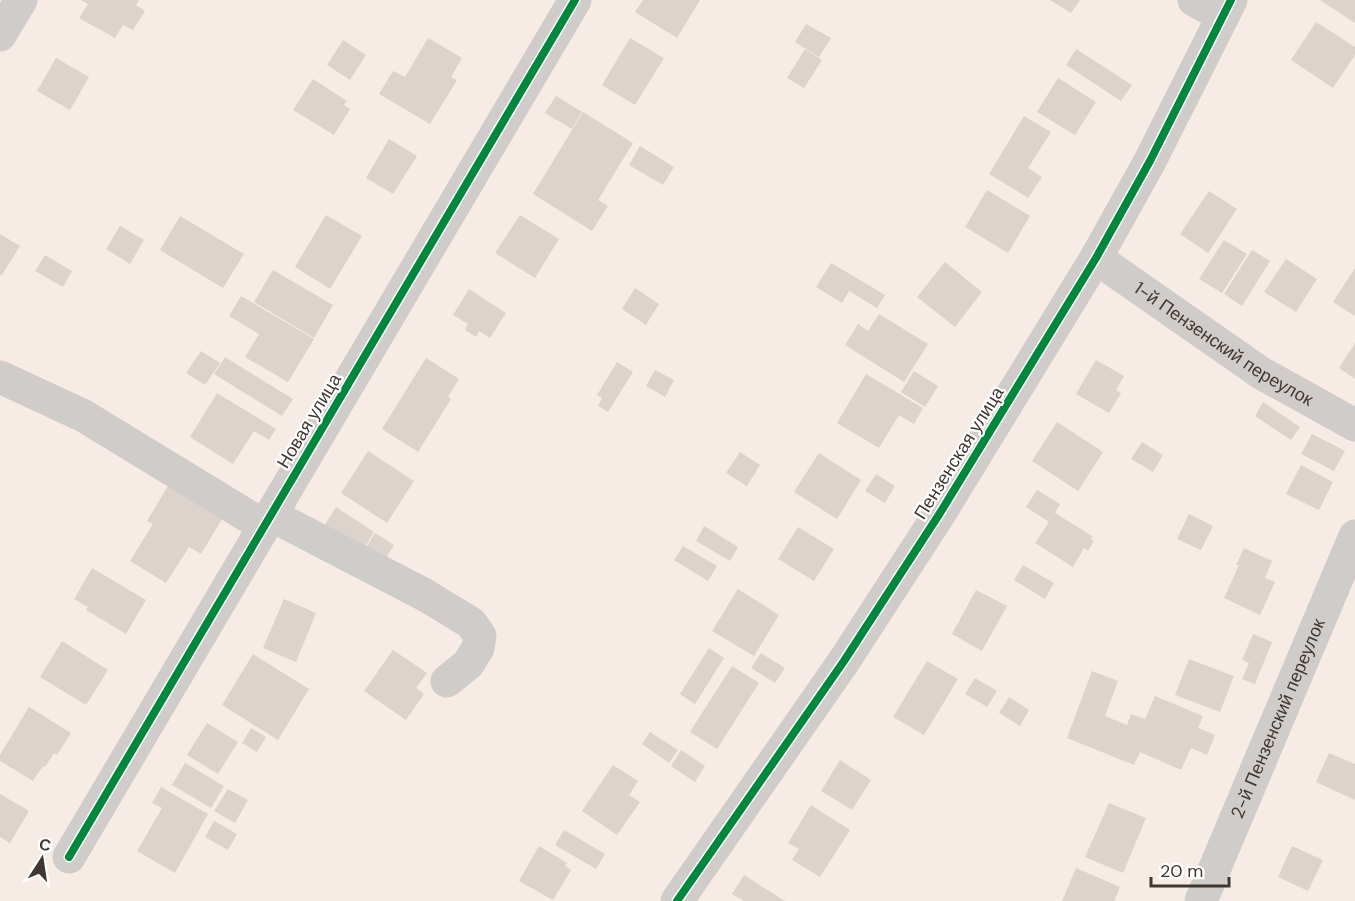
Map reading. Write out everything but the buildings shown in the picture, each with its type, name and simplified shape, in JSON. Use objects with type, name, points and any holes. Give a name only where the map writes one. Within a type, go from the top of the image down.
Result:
[{"type":"street","points":[[0,35],[21,0]]},
{"type":"street","name":"Новая улица","points":[[69,857],[575,0]]},
{"type":"street","points":[[1194,0],[1227,8]]},
{"type":"street","name":"Пензенская улица","points":[[677,901],[844,661],[940,513],[1096,258],[1150,161],[1227,8]]},
{"type":"street","name":"1-й Пензенский переулок","points":[[1096,258],[1261,373],[1355,425]]},
{"type":"street","points":[[0,377],[84,416],[267,521],[424,595],[471,623],[480,636],[478,648],[468,664],[447,681]]},
{"type":"street","name":"2-й Пензенский переулок","points":[[1201,901],[1355,536]]},
{"type":"cycle path","points":[[69,857],[575,0]]},
{"type":"cycle path","points":[[677,901],[844,661],[940,513],[1096,258],[1150,161],[1231,0]]}]
